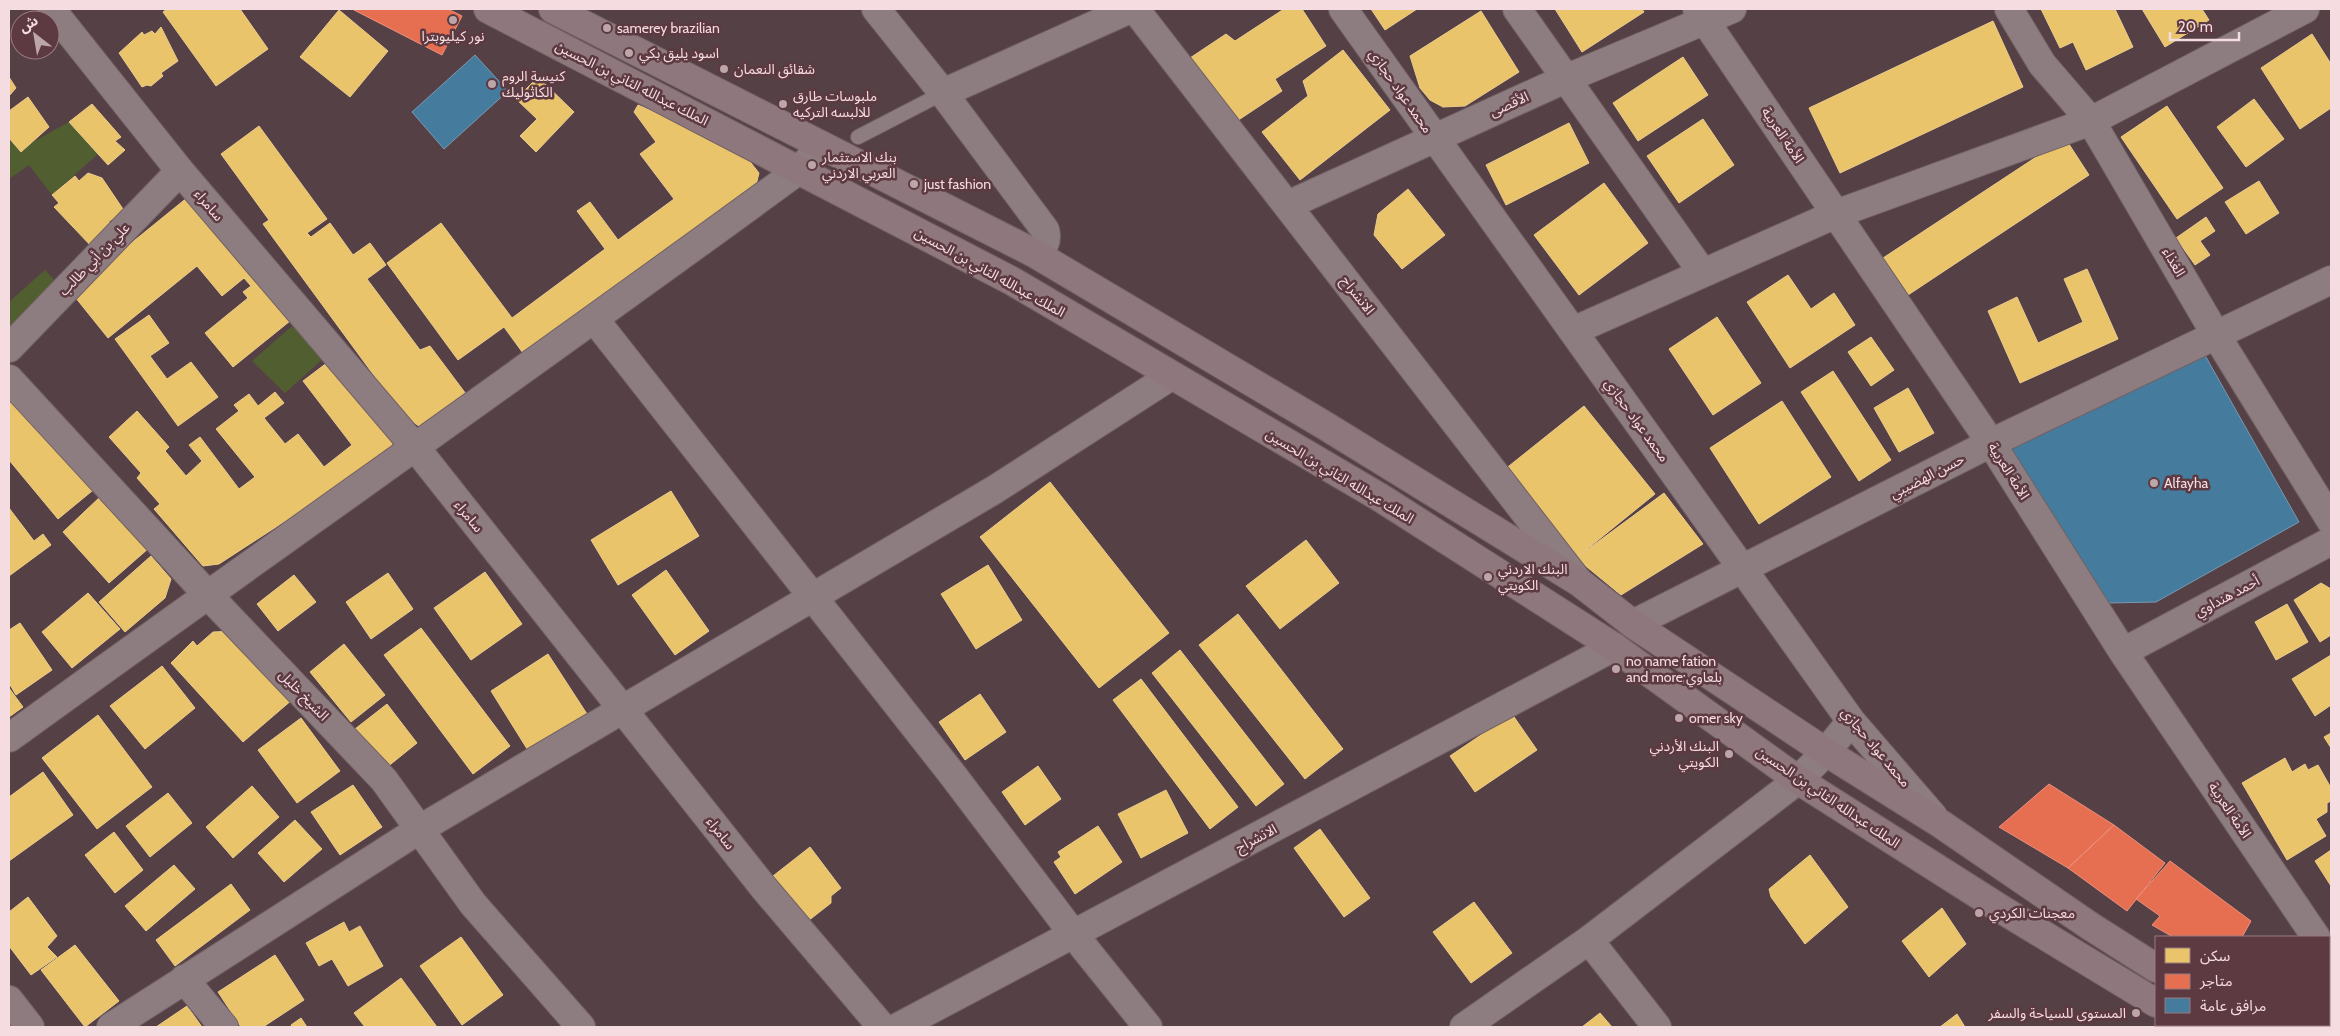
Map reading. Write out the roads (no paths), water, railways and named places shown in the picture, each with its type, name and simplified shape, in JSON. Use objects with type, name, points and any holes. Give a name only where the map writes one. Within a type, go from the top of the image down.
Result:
[{"type":"main road","name":"الملك عبدالله الثاني بن الحسين","points":[[488,9],[1012,281],[1381,498],[1614,647],[1798,780],[2001,909],[2155,1002]]},
{"type":"main road","points":[[554,9],[1034,253],[1324,425],[1579,582],[1633,624],[1826,752],[1941,824],[2090,926],[2155,967]]},
{"type":"main road","points":[[9,1000],[30,1027]]},
{"type":"street","name":"سامراء","points":[[51,9],[180,171],[414,447],[764,888],[882,1027]]},
{"type":"street","points":[[876,9],[943,93],[1045,230],[1046,240],[1044,246],[1034,253]]},
{"type":"street","points":[[943,93],[1130,9]]},
{"type":"street","name":"الانشراح","points":[[1135,9],[1579,582]]},
{"type":"street","name":"محمد عواد حجازي","points":[[1343,9],[1851,721],[1941,824]]},
{"type":"street","points":[[1517,9],[1702,272]]},
{"type":"street","name":"الأقصى","points":[[1288,205],[1701,15],[1732,9]]},
{"type":"street","name":"الغذاء","points":[[2009,9],[2042,64],[2091,121],[2216,335],[2331,521]]},
{"type":"street","points":[[1573,331],[1836,214],[2091,121],[2305,9]]},
{"type":"street","name":"الأمة العربية","points":[[1701,15],[1991,443],[2123,652],[2315,936]]},
{"type":"street","points":[[9,738],[414,447],[595,320],[799,170],[822,146]]},
{"type":"street","name":"علي بن أبي طالب","points":[[9,348],[180,171]]},
{"type":"street","name":"حسن الهضيبي","points":[[1633,624],[1991,443],[2331,280]]},
{"type":"street","points":[[595,320],[813,596],[952,774],[1074,935],[1148,1027]]},
{"type":"street","points":[[111,1027],[420,830],[623,708],[994,490],[1171,376]]},
{"type":"street","name":"الشيخ خليل","points":[[9,379],[208,594],[363,756],[398,798],[473,904],[581,1027]]},
{"type":"street","name":"أحمد هنداوي","points":[[2123,652],[2331,541]]},
{"type":"street","name":"الانشراح","points":[[898,1027],[1614,647]]},
{"type":"street","points":[[1464,1027],[1589,940],[1798,780],[1826,752],[1851,721]]},
{"type":"street","points":[[1589,940],[1657,1027]]},
{"type":"street","points":[[184,979],[224,1027]]},
{"type":"lane","points":[[858,137],[943,93]]},
{"type":"place","name":"نور كيليوبترا","points":[[453,20]]},
{"type":"place","name":"samerey brazilian","points":[[607,28]]},
{"type":"place","name":"اسود يليق بكي","points":[[629,53]]},
{"type":"place","name":"شقائق النعمان","points":[[724,69]]},
{"type":"place","name":"كنيسة الروم الكاثوليك","points":[[492,84]]},
{"type":"place","name":"ملبوسات طارق للالبسه التركيه","points":[[783,104]]},
{"type":"place","name":"بنك الاستثمار العربي الاردني","points":[[812,165]]},
{"type":"place","name":"just fashion","points":[[914,184]]},
{"type":"place","name":"Alfayha","points":[[2154,483]]},
{"type":"place","name":"البنك الاردني الكويتي","points":[[1488,577]]},
{"type":"place","name":"no name fation and more;بلعاوي","points":[[1616,669]]},
{"type":"place","name":"omer sky","points":[[1679,718]]},
{"type":"place","name":"البنك الأردني الكويتي","points":[[1729,754]]},
{"type":"place","name":"معجنات الكردي","points":[[1979,913]]},
{"type":"place","name":"المستوى للسياحة والسفر","points":[[2136,1013]]}]
